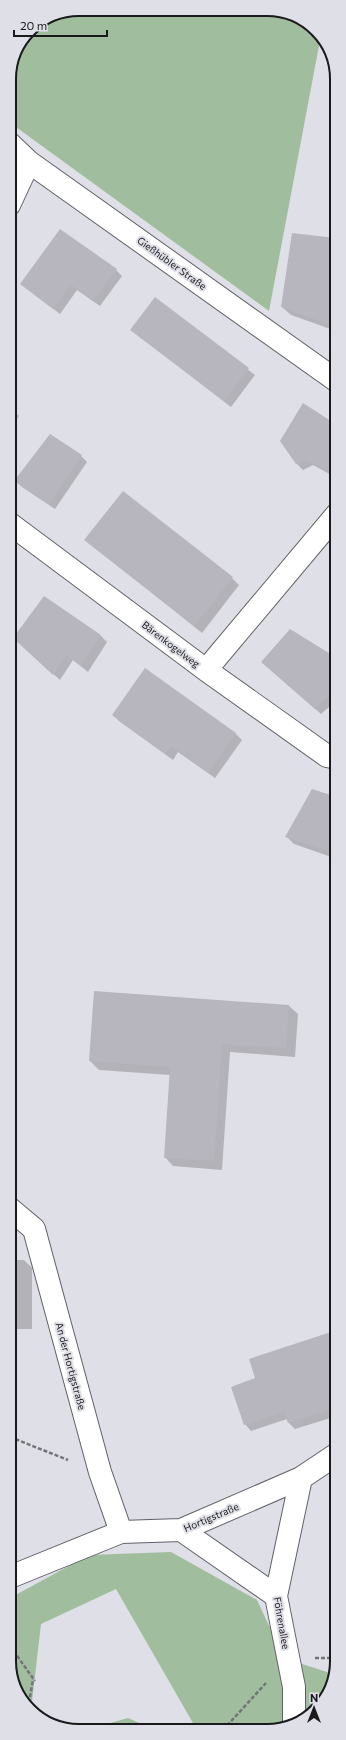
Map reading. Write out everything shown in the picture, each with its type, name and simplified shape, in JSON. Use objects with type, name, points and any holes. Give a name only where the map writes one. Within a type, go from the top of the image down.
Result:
[{"type":"street","name":"Gießhübler Straße","points":[[16,150],[29,162],[330,377]]},
{"type":"street","points":[[16,190],[29,162]]},
{"type":"street","points":[[206,670],[330,521]]},
{"type":"street","name":"Bärenkogelweg","points":[[16,528],[206,670],[327,756],[330,757]]},
{"type":"street","name":"An der Hortigstraße","points":[[16,1214],[34,1229],[100,1472],[122,1532]]},
{"type":"street","name":"Hortigstraße","points":[[16,1575],[122,1532],[181,1530],[302,1478],[330,1459]]},
{"type":"street","name":"Föhrenallee","points":[[294,1718],[294,1687],[276,1596],[302,1478]]},
{"type":"street","points":[[181,1530],[276,1596]]},
{"type":"path","points":[[16,1439],[100,1472]]},
{"type":"path","points":[[16,1654],[34,1680],[30,1700]]},
{"type":"path","points":[[228,1724],[288,1658]]},
{"type":"green space","points":[[79,16],[267,16],[287,19],[299,24],[314,37],[319,44],[269,311],[16,127],[16,75],[18,63],[22,51],[37,32],[47,24],[59,19]]},
{"type":"green space","points":[[171,1552],[257,1600],[284,1658],[329,1673],[322,1693],[305,1711],[295,1718],[283,1722],[267,1724],[194,1724],[116,1589],[41,1624],[32,1703],[22,1689],[18,1677],[16,1661],[16,1595],[89,1555]]},
{"type":"green space","points":[[128,1718],[142,1724],[107,1724]]},
{"type":"building","points":[[60,229],[117,269],[93,301],[71,285],[53,309],[20,284]]},
{"type":"building","points":[[292,233],[330,237],[330,325],[281,307]]},
{"type":"building","points":[[155,297],[249,368],[224,401],[130,330]]},
{"type":"building","points":[[303,403],[330,420],[330,472],[306,460],[296,464],[280,441]]},
{"type":"building","points":[[50,434],[82,455],[49,504],[16,482],[16,478]]},
{"type":"building","points":[[123,491],[233,577],[194,626],[84,540]]},
{"type":"building","points":[[44,596],[101,635],[81,666],[66,655],[53,675],[16,641],[16,634]]},
{"type":"building","points":[[290,629],[330,654],[330,695],[315,709],[261,662]]},
{"type":"building","points":[[145,668],[236,733],[208,773],[172,746],[166,754],[112,715]]},
{"type":"building","points":[[312,789],[330,795],[330,852],[285,837]]},
{"type":"building","points":[[94,991],[289,1005],[286,1048],[222,1044],[214,1161],[164,1158],[170,1067],[89,1061]]},
{"type":"building","points":[[330,1332],[330,1410],[288,1423],[284,1412],[244,1425],[231,1387],[255,1378],[249,1359]]}]
